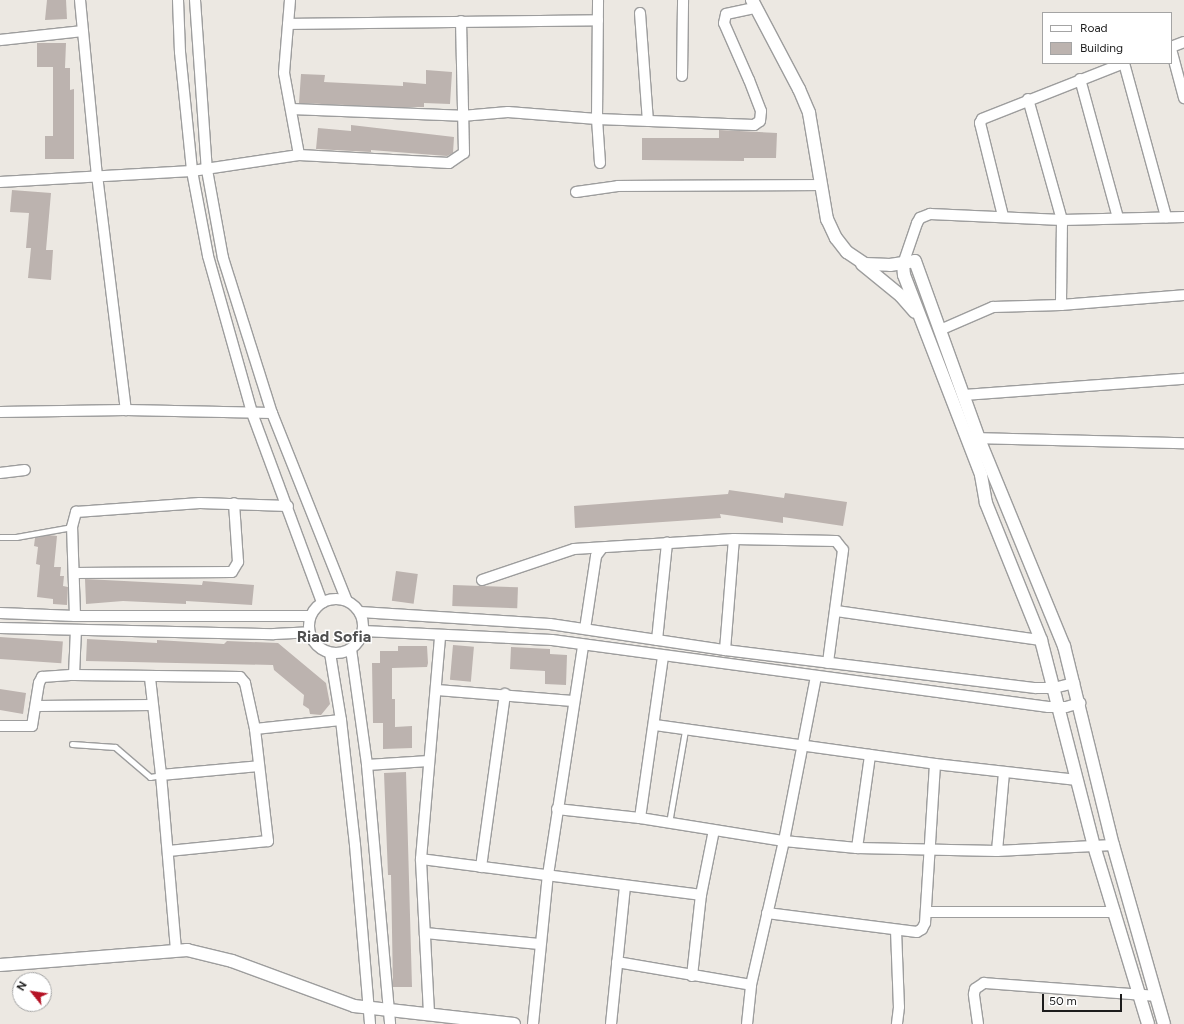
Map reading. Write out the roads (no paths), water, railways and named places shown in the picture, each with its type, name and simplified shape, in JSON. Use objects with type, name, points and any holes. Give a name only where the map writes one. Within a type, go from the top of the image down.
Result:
[{"type":"street","points":[[80,0],[97,175],[126,410]]},
{"type":"street","points":[[178,0],[180,52],[192,172],[208,256],[252,413],[288,506],[322,602]]},
{"type":"street","points":[[195,0],[197,52],[208,170],[223,258],[272,413],[347,601]]},
{"type":"street","points":[[290,0],[284,73],[299,154]]},
{"type":"street","points":[[598,0],[596,119],[600,163]]},
{"type":"street","points":[[682,0],[682,76]]},
{"type":"street","points":[[291,109],[462,116],[508,112],[596,119],[754,125],[760,121],[761,111],[752,86],[724,23],[726,14],[753,4],[799,88],[808,113],[827,219],[836,238],[856,259],[901,296],[920,318]]},
{"type":"street","points":[[640,13],[648,121]]},
{"type":"street","points":[[288,24],[598,20]]},
{"type":"street","points":[[0,182],[97,175],[192,172],[299,154],[449,163],[464,153],[461,21]]},
{"type":"street","points":[[0,40],[83,31]]},
{"type":"street","points":[[1172,48],[1184,42]]},
{"type":"street","points":[[180,52],[197,52]]},
{"type":"street","points":[[1172,52],[1184,98]]},
{"type":"street","points":[[1003,216],[981,121],[984,118],[1028,99],[1121,64]]},
{"type":"street","points":[[1124,64],[1166,217]]},
{"type":"street","points":[[1080,79],[1118,218]]},
{"type":"street","points":[[1028,99],[1062,220],[1061,305]]},
{"type":"street","points":[[576,192],[618,186],[821,185]]},
{"type":"street","points":[[1148,1024],[1094,846],[1041,640],[986,503],[981,476],[904,275],[909,263],[912,240],[917,223],[920,218],[930,214],[1003,216],[1062,220],[1184,217]]},
{"type":"street","points":[[856,259],[873,265],[909,263]]},
{"type":"street","points":[[909,263],[940,330],[979,439],[1052,613],[1080,703],[1113,845],[1164,1024]]},
{"type":"street","points":[[940,330],[993,307],[1061,305],[1184,295]]},
{"type":"street","points":[[964,395],[1184,379]]},
{"type":"street","points":[[0,412],[126,410],[272,413]]},
{"type":"street","points":[[966,438],[1184,443]]},
{"type":"street","points":[[0,473],[25,470]]},
{"type":"street","points":[[75,616],[72,527],[74,515],[81,510],[234,503],[288,506]]},
{"type":"street","points":[[74,574],[232,572],[238,562],[234,503]]},
{"type":"street","points":[[725,650],[734,539]]},
{"type":"street","points":[[482,580],[574,549],[734,539],[840,543],[843,550],[828,663]]},
{"type":"street","points":[[657,640],[667,543]]},
{"type":"street","points":[[586,629],[596,556],[602,548]]},
{"type":"street","points":[[360,612],[363,631],[359,641],[351,649],[341,653],[330,653],[317,645],[309,632],[310,616],[322,602],[339,599],[347,601],[360,612],[512,621],[586,629],[725,650],[828,663],[1054,688],[1074,683]]},
{"type":"street","points":[[836,611],[1041,640]]},
{"type":"street","points":[[0,613],[75,616],[310,616]]},
{"type":"street","points":[[0,628],[274,634],[309,632]]},
{"type":"street","points":[[74,675],[76,630]]},
{"type":"street","points":[[363,631],[440,636],[505,637],[583,645],[1059,708],[1080,703]]},
{"type":"street","points":[[429,1013],[421,860],[429,761],[437,690],[440,636]]},
{"type":"street","points":[[533,1024],[548,875],[583,645]]},
{"type":"street","points":[[351,649],[367,766],[386,1009],[390,1024]]},
{"type":"street","points":[[330,653],[341,720],[355,845],[367,1007],[370,1024]]},
{"type":"street","points":[[640,818],[655,725],[663,656]]},
{"type":"street","points":[[0,726],[32,726],[37,706],[39,683],[42,677],[74,675],[150,678],[240,677],[245,683],[255,729],[268,841],[168,851]]},
{"type":"street","points":[[747,1024],[751,985],[784,841],[816,676]]},
{"type":"street","points":[[150,678],[152,705],[162,775],[176,950]]},
{"type":"street","points":[[437,690],[505,694],[574,701]]},
{"type":"street","points":[[481,867],[505,694]]},
{"type":"street","points":[[37,706],[152,705]]},
{"type":"street","points":[[255,729],[341,720]]},
{"type":"street","points":[[655,725],[935,764],[1078,780]]},
{"type":"street","points":[[857,848],[870,755]]},
{"type":"street","points":[[367,766],[429,761]]},
{"type":"street","points":[[767,913],[917,932],[925,923],[935,764]]},
{"type":"street","points":[[162,775],[259,766]]},
{"type":"street","points":[[997,851],[1004,772]]},
{"type":"street","points":[[557,809],[640,818],[784,841],[857,848],[929,848],[997,851],[1113,845]]},
{"type":"street","points":[[692,976],[701,895],[714,830]]},
{"type":"street","points":[[421,860],[701,895]]},
{"type":"street","points":[[611,1024],[625,886]]},
{"type":"street","points":[[926,912],[1114,912]]},
{"type":"street","points":[[896,930],[900,1007],[898,1024]]},
{"type":"street","points":[[424,933],[540,944]]},
{"type":"street","points":[[0,965],[176,950],[198,951],[232,961],[340,1002],[367,1007],[514,1024]]},
{"type":"street","points":[[617,962],[751,985]]},
{"type":"street","points":[[978,1024],[974,994],[975,989],[984,984],[1156,996]]},
{"type":"lane","points":[[0,537],[16,537],[72,527]]},
{"type":"lane","points":[[669,823],[685,730]]},
{"type":"lane","points":[[72,744],[115,747],[150,777],[162,775]]},
{"type":"district","name":"Riad Sofia","points":[[334,637]]}]
